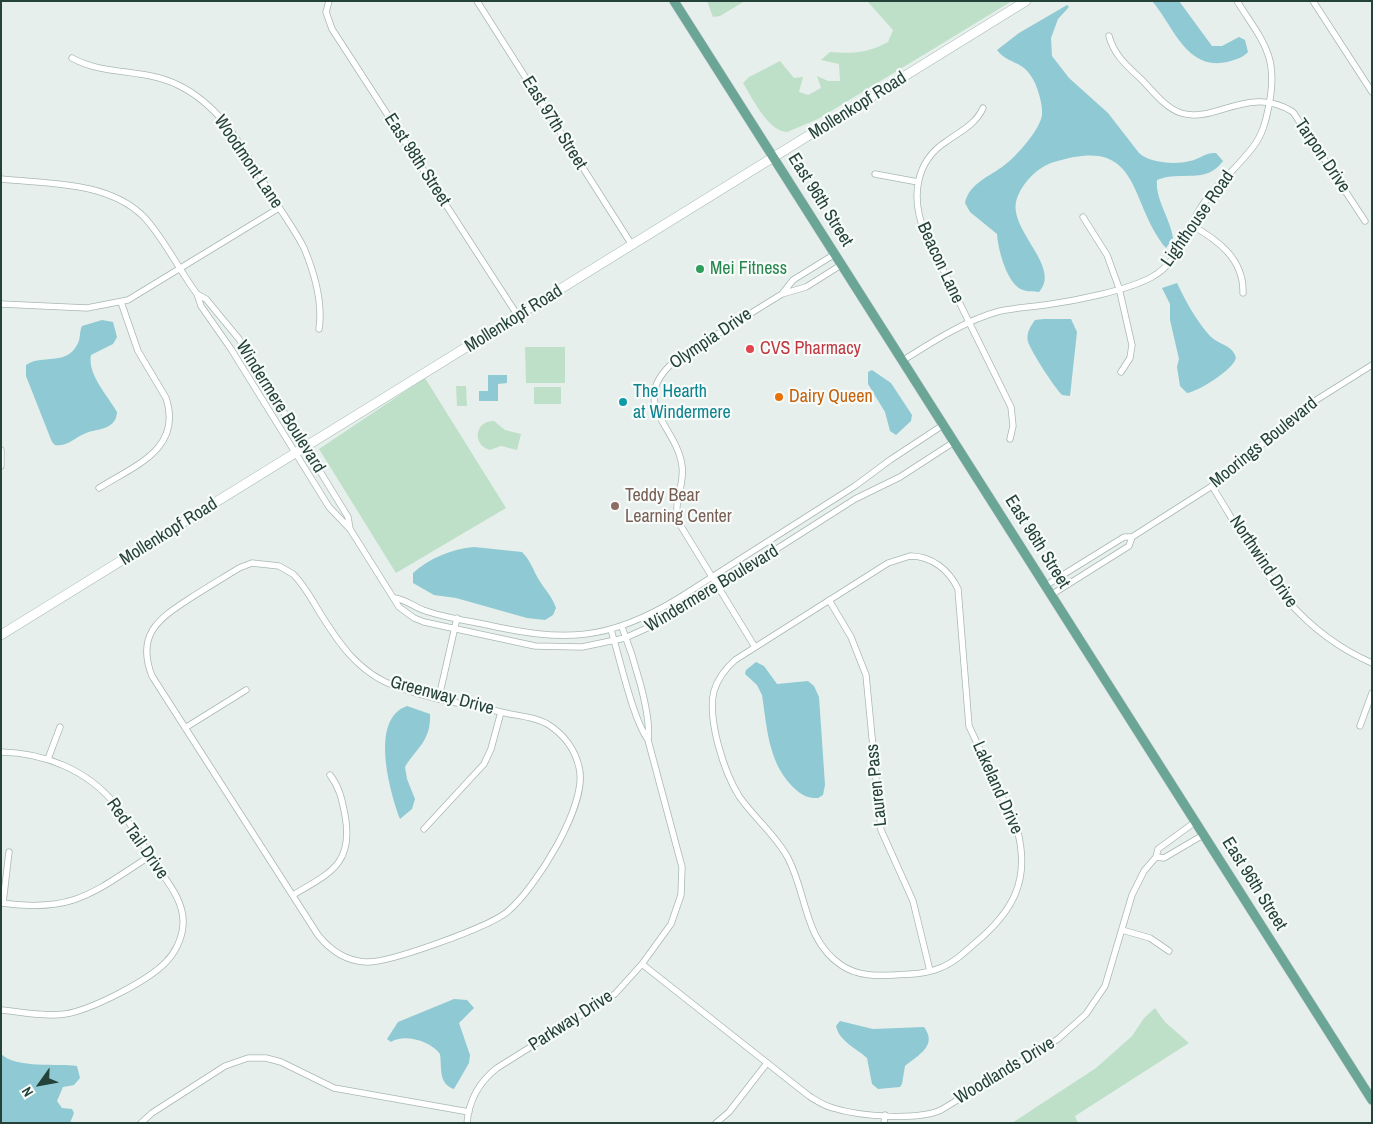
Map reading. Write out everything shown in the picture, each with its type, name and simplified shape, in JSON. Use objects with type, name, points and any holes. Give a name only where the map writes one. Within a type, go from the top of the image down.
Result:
[{"type":"main road","name":"East 96th Street","points":[[674,1],[1372,1100]]},
{"type":"street","name":"East 98th Street","points":[[329,1],[326,12],[332,29],[518,316]]},
{"type":"street","name":"East 97th Street","points":[[477,1],[632,245]]},
{"type":"street","name":"Mollenkopf Road","points":[[1,636],[1026,1]]},
{"type":"street","name":"Lighthouse Road","points":[[902,361],[969,324],[1000,312],[1062,302],[1119,288],[1145,280],[1162,270],[1174,257],[1191,225],[1214,190],[1255,145],[1265,124],[1274,79],[1271,59],[1264,44],[1237,1]]},
{"type":"street","points":[[1313,1],[1372,92]]},
{"type":"street","name":"Tarpon Drive","points":[[1109,36],[1122,60],[1165,103],[1179,112],[1199,114],[1248,101],[1288,109],[1296,115],[1365,221]]},
{"type":"street","name":"Woodmont Lane","points":[[72,58],[91,66],[157,76],[195,94],[213,110],[232,131],[301,243],[308,261],[320,307],[319,329]]},
{"type":"street","name":"Beacon Lane","points":[[983,108],[969,126],[934,152],[924,166],[918,182],[917,207],[921,223],[1011,407],[1014,423],[1010,439]]},
{"type":"street","points":[[875,174],[918,182]]},
{"type":"street","name":"Windermere Boulevard","points":[[1,179],[79,187],[96,191],[119,200],[142,215],[197,294],[201,306],[236,357],[329,507],[350,529],[396,598],[399,607],[414,618],[454,629],[536,646],[582,647],[614,641],[656,625],[855,499],[900,477],[954,442]]},
{"type":"street","points":[[1,304],[87,308],[121,302],[135,297],[279,208]]},
{"type":"street","points":[[1083,217],[1107,255],[1119,288],[1132,348],[1127,364],[1122,372]]},
{"type":"street","points":[[1191,225],[1212,238],[1229,254],[1242,277],[1243,293]]},
{"type":"street","name":"Olympia Drive","points":[[755,647],[717,588],[679,523],[676,505],[682,479],[682,465],[678,451],[657,414],[656,388],[667,368],[678,359],[782,294],[793,280],[835,254]]},
{"type":"street","name":"Olympia Drive","points":[[782,294],[806,288],[842,265]]},
{"type":"street","name":"Windermere Boulevard","points":[[197,294],[206,299],[239,339],[307,447],[348,517],[350,529]]},
{"type":"street","points":[[99,488],[152,454],[164,440],[169,427],[167,399],[138,351],[121,302]]},
{"type":"street","name":"Moorings Boulevard","points":[[1045,586],[1124,537],[1132,537],[1212,486],[1231,473],[1302,409],[1372,365]]},
{"type":"street","name":"Windermere Boulevard","points":[[396,598],[423,610],[536,635],[572,636],[622,627],[660,610],[711,578],[855,486],[943,425]]},
{"type":"street","points":[[1,450],[1,466]]},
{"type":"street","name":"Northwind Drive","points":[[1212,486],[1276,587],[1296,612],[1337,646],[1372,663]]},
{"type":"street","name":"Moorings Boulevard","points":[[1051,595],[1129,546],[1132,537]]},
{"type":"street","name":"Lakeland Drive","points":[[910,556],[924,558],[946,570],[954,581],[959,594],[968,726],[1017,829],[1022,844],[1022,864],[1016,894],[995,927],[948,964],[930,971],[871,975],[849,970],[832,958],[819,943],[811,928],[797,879],[786,854],[735,789],[722,756],[714,722],[714,692],[726,668],[755,647],[829,600],[888,563],[910,556]]},
{"type":"street","name":"Greenway Drive","points":[[252,563],[279,566],[293,574],[336,640],[347,653],[368,671],[394,686],[501,712],[537,720],[557,731],[572,748],[581,776],[575,808],[539,875],[516,904],[496,919],[462,934],[384,961],[365,962],[345,958],[329,948],[318,935],[185,728],[148,666],[146,653],[149,637],[156,623],[166,613],[239,568],[252,563]]},
{"type":"street","name":"Lauren Pass","points":[[829,600],[852,638],[866,675],[881,830],[913,901],[930,971]]},
{"type":"street","points":[[439,697],[457,618]]},
{"type":"street","name":"Parkway Drive","points":[[622,627],[642,695],[649,730],[648,740]]},
{"type":"street","name":"Parkway Drive","points":[[468,1123],[469,1112],[475,1093],[491,1073],[607,1000],[625,984],[671,924],[678,906],[683,877],[680,858],[648,740],[638,718],[611,630]]},
{"type":"street","points":[[185,728],[246,690]]},
{"type":"street","points":[[1360,726],[1372,693]]},
{"type":"street","points":[[424,829],[484,764],[491,749],[501,712]]},
{"type":"street","points":[[48,759],[60,727]]},
{"type":"street","name":"Red Tail Drive","points":[[1,752],[28,754],[48,759],[79,773],[103,791],[122,812],[178,899],[183,913],[181,936],[172,955],[165,964],[95,1006],[67,1014],[47,1015],[1,1010]]},
{"type":"street","points":[[293,895],[331,871],[342,859],[345,850],[348,836],[342,801],[338,786],[330,775]]},
{"type":"street","name":"Woodlands Drive","points":[[642,964],[809,1096],[825,1106],[840,1110],[885,1115],[918,1116],[935,1113],[1066,1033],[1086,1014],[1104,986],[1138,882],[1156,856],[1158,849],[1196,822]]},
{"type":"street","points":[[1156,856],[1164,858],[1204,835]]},
{"type":"street","points":[[9,852],[2,903],[42,906],[78,899],[93,893],[150,856]]},
{"type":"street","points":[[1122,930],[1150,938],[1169,951]]},
{"type":"street","points":[[140,1123],[152,1112],[226,1066],[239,1060],[257,1057],[281,1062],[334,1088],[469,1112]]},
{"type":"street","points":[[716,1123],[729,1112],[767,1063]]},
{"type":"street","points":[[884,1123],[885,1115]]},
{"type":"green space","points":[[707,1],[745,1],[720,16],[713,17]]},
{"type":"green space","points":[[867,1],[1012,1],[818,119],[787,132],[780,131],[762,113],[743,83],[749,77],[780,61],[794,78],[803,77],[799,92],[808,95],[821,88],[817,76],[828,81],[840,81],[839,64],[821,60],[830,52],[860,52],[880,46],[888,42],[893,30]]},
{"type":"green space","points":[[525,347],[565,347],[565,383],[526,383]]},
{"type":"green space","points":[[425,378],[506,508],[396,573],[319,449]]},
{"type":"green space","points":[[456,386],[466,386],[467,406],[457,406]]},
{"type":"green space","points":[[534,387],[561,387],[561,404],[534,404]]},
{"type":"green space","points":[[494,421],[505,430],[521,434],[517,450],[501,446],[490,450],[480,443],[478,439],[479,429],[487,422]]},
{"type":"green space","points":[[1155,1008],[1165,1022],[1189,1043],[1075,1116],[1078,1123],[1012,1123],[1096,1068],[1132,1036],[1144,1018]]},
{"type":"water","points":[[1152,1],[1179,1],[1212,46],[1222,46],[1239,37],[1245,40],[1248,52],[1241,57],[1227,62],[1213,63],[1201,60],[1182,44]]},
{"type":"water","points":[[1067,5],[1069,7],[1058,19],[1051,38],[1052,56],[1069,78],[1108,113],[1139,153],[1156,161],[1170,163],[1190,161],[1216,153],[1223,161],[1209,173],[1193,176],[1166,177],[1157,180],[1158,194],[1173,238],[1166,248],[1154,230],[1129,177],[1118,165],[1104,157],[1083,156],[1054,162],[1041,168],[1025,183],[1016,202],[1016,213],[1020,225],[1044,272],[1044,282],[1039,292],[1027,291],[1017,287],[1008,274],[1001,257],[997,234],[970,212],[965,203],[967,196],[975,186],[1002,167],[1020,151],[1037,128],[1042,115],[1039,93],[1030,74],[1020,65],[1001,55],[997,50],[1019,33]]},
{"type":"water","points":[[1177,283],[1205,330],[1214,339],[1232,350],[1236,358],[1229,368],[1215,379],[1187,393],[1180,386],[1177,367],[1179,359],[1170,320],[1170,304],[1162,288]]},
{"type":"water","points":[[1071,319],[1077,332],[1070,396],[1062,395],[1058,391],[1028,342],[1028,333],[1035,320]]},
{"type":"water","points":[[102,320],[113,322],[117,337],[113,344],[91,355],[92,370],[99,385],[117,412],[116,418],[113,423],[105,428],[89,432],[67,443],[55,445],[52,442],[26,376],[26,365],[39,360],[60,358],[67,355],[78,343],[82,326]]},
{"type":"water","points":[[872,370],[891,383],[912,415],[911,421],[896,435],[890,431],[885,412],[868,384],[868,372]]},
{"type":"water","points":[[488,375],[507,375],[507,383],[498,384],[498,401],[479,401],[479,391],[488,391]]},
{"type":"water","points":[[474,547],[522,552],[530,562],[556,608],[553,615],[545,620],[527,618],[456,598],[434,595],[413,583],[413,573],[426,563],[449,552]]},
{"type":"water","points":[[756,662],[764,666],[777,684],[808,681],[814,686],[819,697],[825,785],[823,795],[818,798],[803,795],[797,791],[777,765],[767,731],[762,695],[757,685],[745,674],[746,670]]},
{"type":"water","points":[[407,706],[430,714],[430,724],[422,744],[405,767],[407,779],[415,799],[412,809],[400,819],[388,775],[385,740],[388,725],[395,713]]},
{"type":"water","points":[[454,999],[467,1000],[474,1008],[459,1023],[470,1055],[469,1063],[454,1089],[449,1087],[443,1079],[440,1054],[436,1049],[424,1042],[410,1038],[396,1039],[391,1042],[387,1039],[398,1022]]},
{"type":"water","points":[[840,1021],[873,1029],[924,1027],[928,1034],[928,1045],[925,1050],[905,1066],[900,1087],[878,1089],[872,1084],[867,1058],[844,1040],[838,1031],[836,1026]]},
{"type":"water","points":[[1,1054],[8,1059],[27,1064],[77,1066],[80,1078],[74,1085],[63,1087],[57,1101],[62,1108],[72,1109],[74,1113],[70,1123],[1,1123]]},
{"type":"place","name":"Mei Fitness","points":[[700,269]]},
{"type":"place","name":"CVS Pharmacy","points":[[750,349]]},
{"type":"place","name":"Dairy Queen","points":[[779,397]]},
{"type":"place","name":"The Hearth at Windermere","points":[[623,402]]},
{"type":"place","name":"Teddy Bear Learning Center","points":[[615,506]]}]
